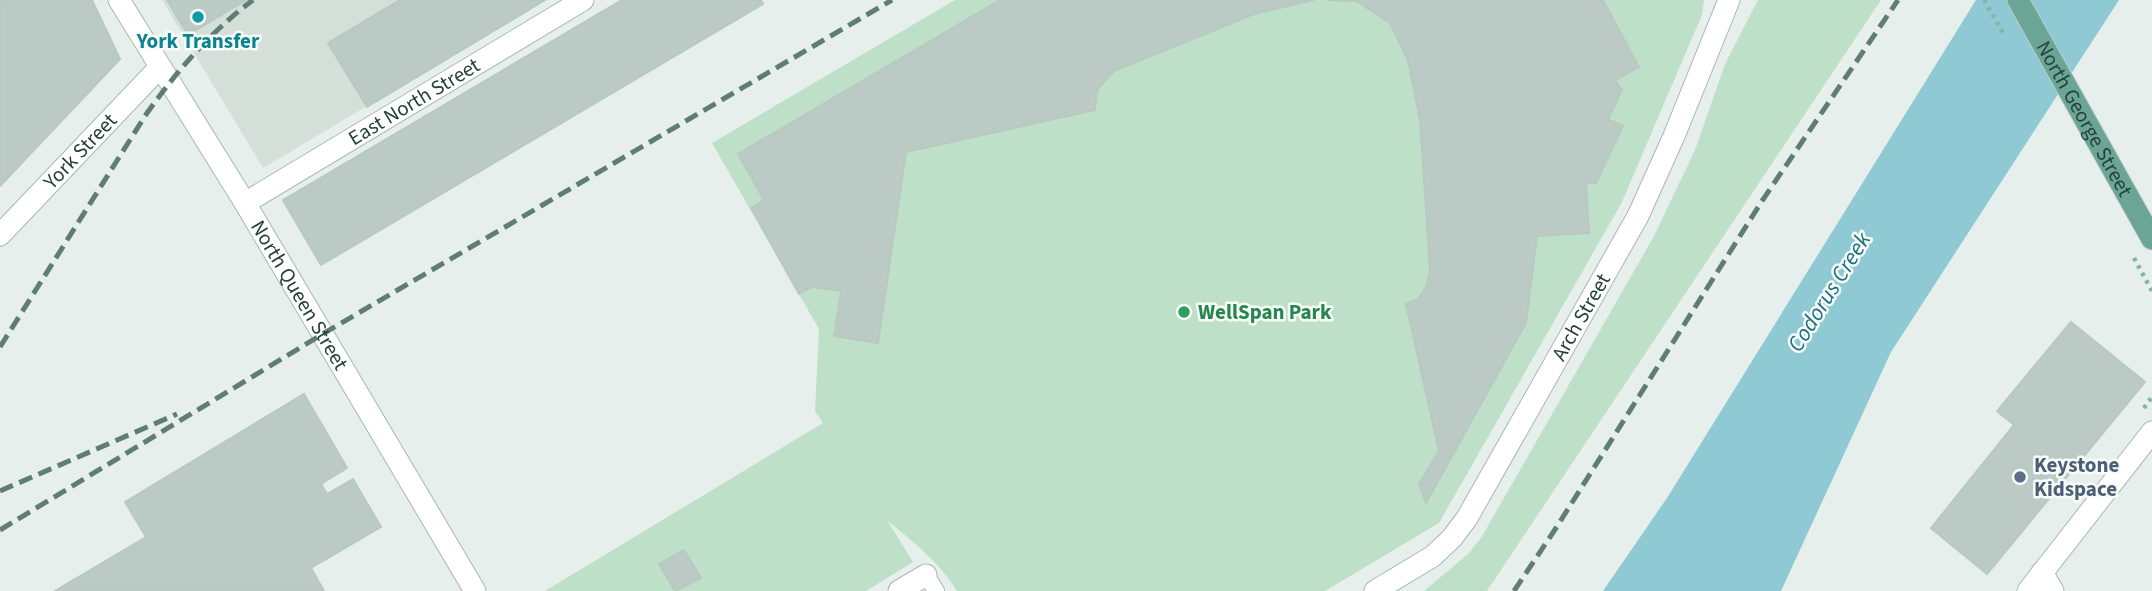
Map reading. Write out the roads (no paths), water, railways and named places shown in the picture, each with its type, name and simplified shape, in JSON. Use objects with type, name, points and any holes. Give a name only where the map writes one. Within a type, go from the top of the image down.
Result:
[{"type":"main road","name":"North George Street","points":[[2018,0],[2152,239]]},
{"type":"street","name":"North Queen Street","points":[[119,0],[245,203],[475,591]]},
{"type":"street","name":"East North Street","points":[[245,203],[583,0]]},
{"type":"street","name":"Arch Street","points":[[1375,591],[1433,556],[1452,538],[1467,518],[1638,216],[1674,136],[1729,0]]},
{"type":"street","name":"York Street","points":[[0,235],[160,67]]},
{"type":"street","points":[[2028,591],[2152,432]]},
{"type":"street","points":[[2042,572],[2053,591]]},
{"type":"street","points":[[899,591],[931,583]]},
{"type":"water","name":"Codorus Creek","points":[[1976,0],[2119,0],[1891,352],[1781,591],[1603,591],[1667,498]]},
{"type":"railway","points":[[0,347],[145,116],[181,69],[208,40],[253,0]]},
{"type":"railway","points":[[0,530],[321,335],[892,0]]},
{"type":"railway","points":[[1514,591],[1762,201],[1898,0]]},
{"type":"railway","points":[[0,491],[177,414]]},
{"type":"place","name":"York Transfer","points":[[198,17]]},
{"type":"place","name":"WellSpan Park","points":[[1184,312]]},
{"type":"place","name":"Keystone Kidspace","points":[[2020,477]]}]
